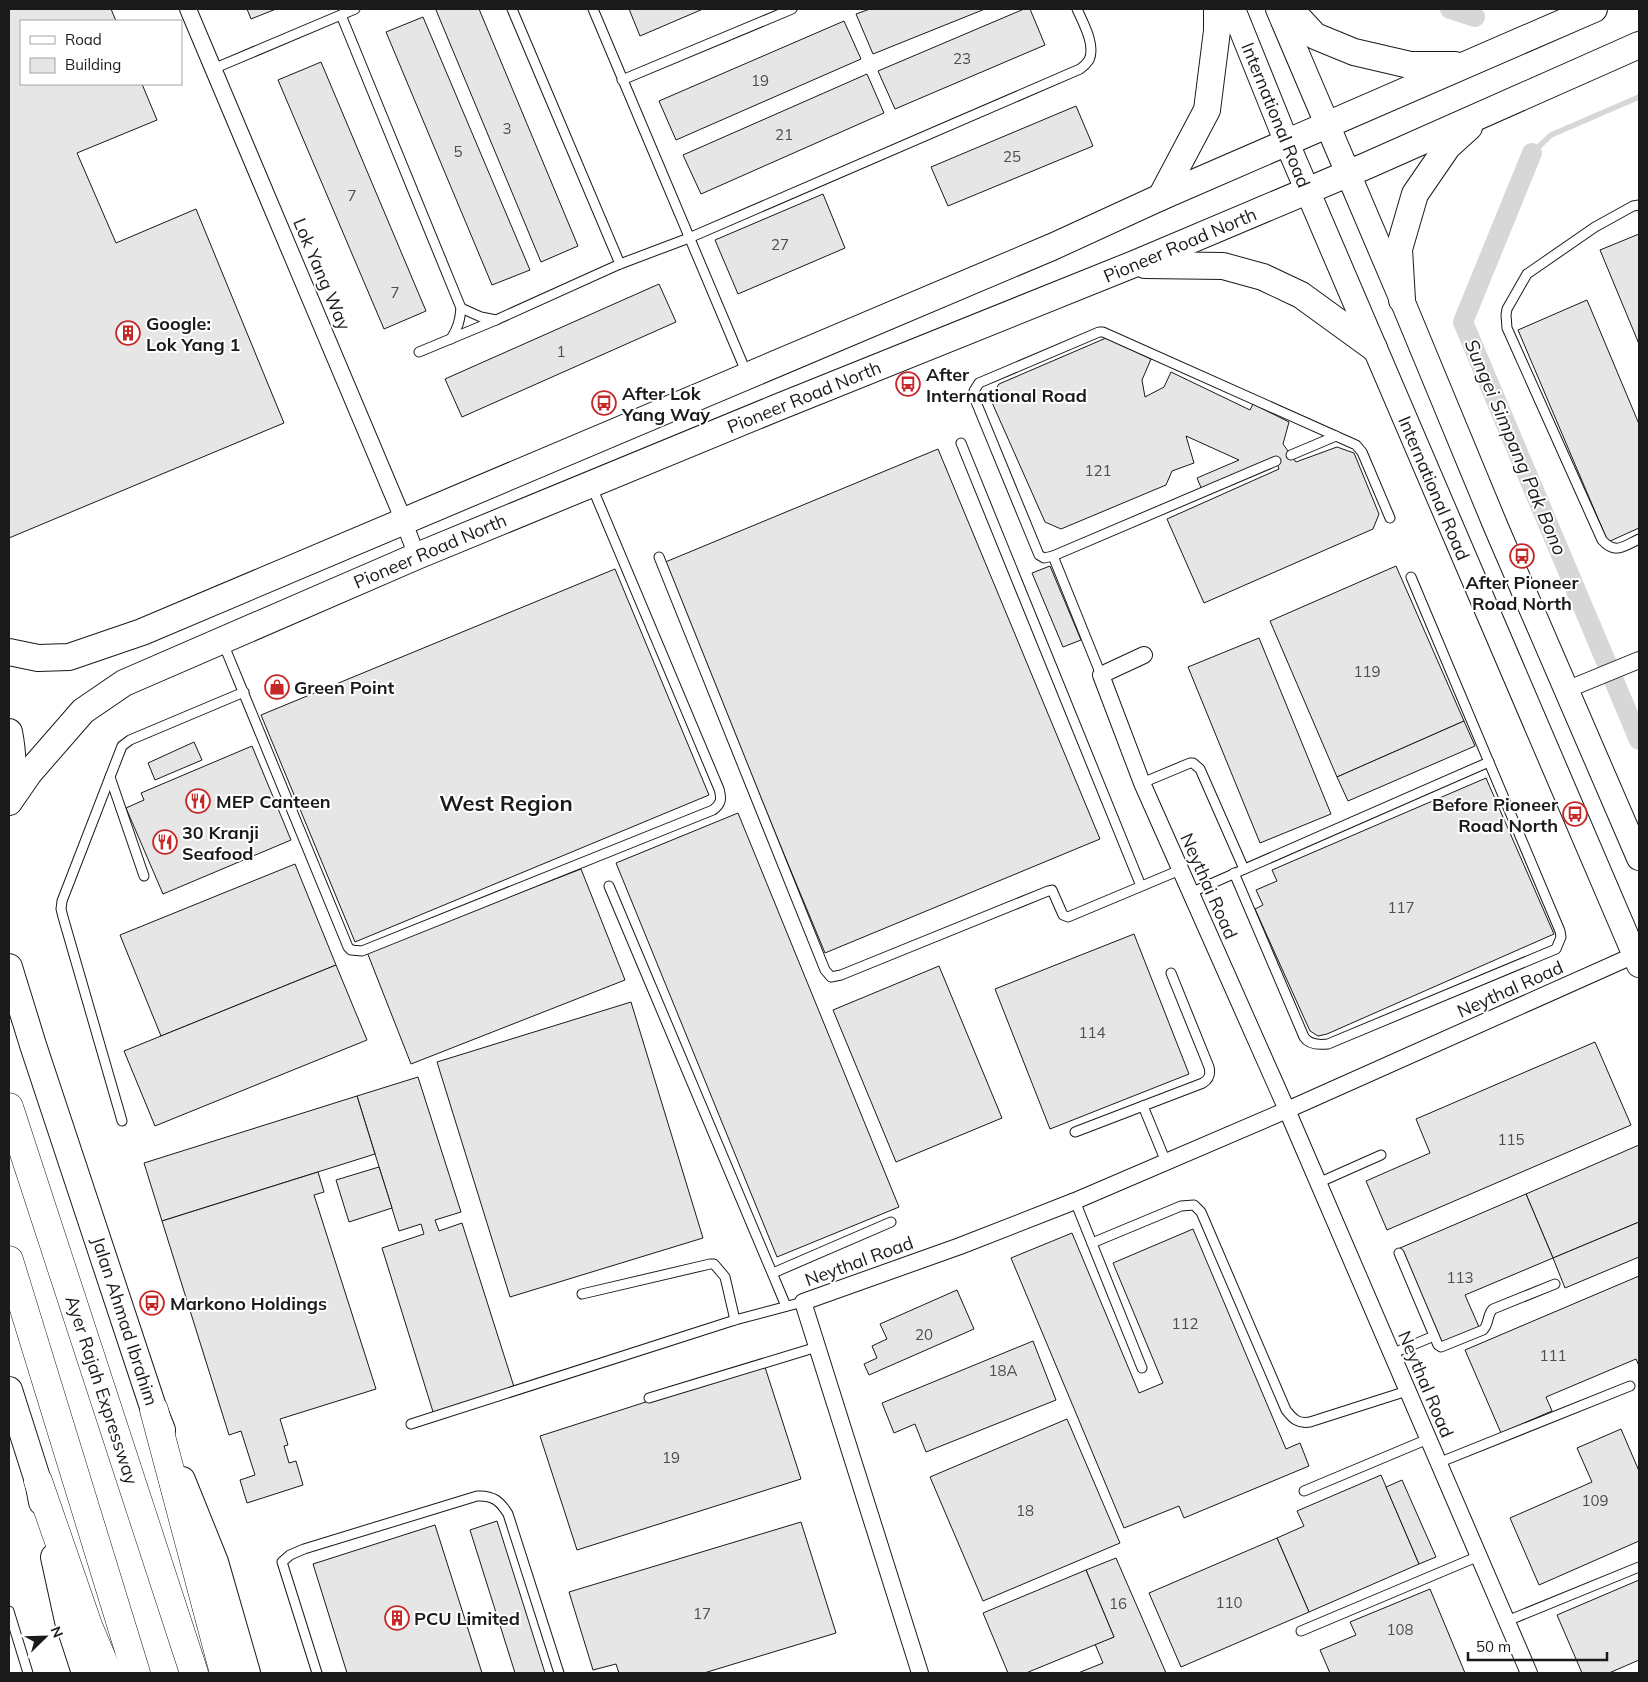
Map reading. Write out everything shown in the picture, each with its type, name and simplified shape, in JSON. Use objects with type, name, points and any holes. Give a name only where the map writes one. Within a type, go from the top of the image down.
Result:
[{"type":"highway","name":"Ayer Rajah Expressway","points":[[9,1107],[194,1673]]},
{"type":"highway","points":[[9,1260],[136,1673]]},
{"type":"highway","points":[[154,1410],[224,1673]]},
{"type":"highway","points":[[38,1481],[89,1628],[108,1673]]},
{"type":"main road","points":[[1161,197],[1207,110],[1217,31],[1217,9]]},
{"type":"main road","name":"International Road","points":[[1233,9],[1287,143],[1374,348],[1638,958]]},
{"type":"main road","points":[[1278,9],[1496,527],[1575,687],[1639,858]]},
{"type":"main road","points":[[1290,9],[1315,36],[1354,52],[1410,65],[1466,65]]},
{"type":"main road","points":[[9,652],[38,658],[69,656],[133,635],[1052,247],[1161,197],[1594,9]]},
{"type":"main road","name":"Pioneer Road North","points":[[9,802],[29,773],[82,711],[124,683],[417,556],[776,408],[1134,264],[1348,173],[1639,45]]},
{"type":"main road","points":[[1402,300],[1399,249],[1415,194],[1448,146],[1483,114]]},
{"type":"main road","points":[[1134,264],[1222,266],[1263,277],[1302,295],[1374,348]]},
{"type":"main road","points":[[9,732],[12,749],[12,782],[9,792]]},
{"type":"main road","name":"Jalan Ahmad Ibrahim","points":[[9,967],[154,1410],[216,1562],[247,1673]]},
{"type":"main road","points":[[9,1390],[38,1481],[68,1621],[85,1673]]},
{"type":"street","name":"Lok Yang Way","points":[[188,9],[417,556]]},
{"type":"street","points":[[1101,675],[1144,655]]},
{"type":"street","points":[[1575,687],[1639,660]]},
{"type":"street","name":"Neythai Road","points":[[1101,675],[1142,783],[1287,1110]]},
{"type":"street","name":"Neythal Road","points":[[920,1673],[803,1302],[960,1246],[1075,1202],[1638,958]]},
{"type":"street","name":"Neythal Road","points":[[1287,1110],[1529,1673]]},
{"type":"lane","points":[[213,69],[355,9]]},
{"type":"lane","points":[[512,9],[620,264]]},
{"type":"lane","points":[[592,9],[748,376]]},
{"type":"lane","points":[[622,80],[792,9]]},
{"type":"lane","points":[[418,352],[496,320],[620,264],[689,238],[1080,69],[1089,61],[1091,49],[1087,32],[1077,9]]},
{"type":"lane","points":[[341,15],[460,308],[458,330],[451,339]]},
{"type":"lane","points":[[1639,205],[1633,206],[1595,226],[1527,274],[1506,314],[1507,328],[1602,540],[1610,548],[1616,549],[1639,539]]},
{"type":"lane","points":[[460,308],[481,317],[496,320]]},
{"type":"lane","points":[[1276,462],[1044,558],[1039,555],[974,397],[974,391],[979,383],[1096,333],[1104,332],[1359,448],[1390,518]]},
{"type":"lane","points":[[1291,455],[1336,436]]},
{"type":"lane","points":[[960,443],[1141,886]]},
{"type":"lane","points":[[222,640],[351,950],[362,951],[713,810],[721,801],[719,789],[591,484]]},
{"type":"lane","points":[[1052,556],[1101,675]]},
{"type":"lane","points":[[658,557],[825,970],[831,977],[841,975],[1050,890],[1053,892],[1063,915],[1066,917],[1180,870]]},
{"type":"lane","points":[[1234,873],[1304,1037],[1309,1043],[1328,1044],[1556,949],[1561,937],[1560,931],[1411,577]]},
{"type":"lane","points":[[122,1121],[61,910],[62,901],[122,746],[126,742],[244,692]]},
{"type":"lane","points":[[1190,893],[1489,762]]},
{"type":"lane","points":[[1142,783],[1190,763],[1197,765],[1244,869]]},
{"type":"lane","points":[[110,777],[144,876]]},
{"type":"lane","points":[[609,886],[786,1306]]},
{"type":"lane","points":[[1075,1132],[1207,1081],[1210,1072],[1171,974]]},
{"type":"lane","points":[[1143,1106],[1166,1162]]},
{"type":"lane","points":[[1318,1183],[1381,1155]]},
{"type":"lane","points":[[1075,1202],[1142,1368]]},
{"type":"lane","points":[[1092,1243],[1181,1206],[1194,1206],[1202,1212],[1286,1410],[1292,1418],[1299,1422],[1310,1422],[1407,1391]]},
{"type":"lane","points":[[773,1274],[892,1222]]},
{"type":"lane","points":[[1399,1253],[1438,1345],[1444,1347],[1486,1327],[1490,1311],[1493,1309],[1555,1284]]},
{"type":"lane","points":[[582,1294],[714,1264],[725,1277],[735,1320]]},
{"type":"lane","points":[[411,1424],[735,1320],[803,1302]]},
{"type":"lane","points":[[1391,1354],[1434,1336]]},
{"type":"lane","points":[[649,1398],[817,1347]]},
{"type":"lane","points":[[1438,1463],[1630,1386]]},
{"type":"lane","points":[[1304,1491],[1428,1439]]},
{"type":"lane","points":[[317,1673],[282,1562],[304,1549],[477,1496],[487,1495],[496,1498],[508,1514],[559,1673]]},
{"type":"lane","points":[[1301,1631],[1479,1556]]},
{"type":"lane","points":[[1507,1621],[1639,1567]]},
{"type":"lane","points":[[9,1611],[28,1673]]},
{"type":"building","name":"Google: Lok Yang 1","points":[[9,9],[111,9],[116,20],[20,20],[20,85],[142,85],[157,120],[77,153],[116,243],[196,209],[284,423],[9,538]]},
{"type":"building","points":[[247,9],[276,9],[251,19]]},
{"type":"building","points":[[479,9],[578,246],[541,262],[436,10]]},
{"type":"building","points":[[629,9],[703,9],[640,36]]},
{"type":"building","points":[[870,9],[985,9],[873,54],[856,14]]},
{"type":"building","points":[[1024,9],[1030,9],[1045,45],[895,109],[878,71]]},
{"type":"building","points":[[423,17],[530,270],[492,285],[386,32]]},
{"type":"building","points":[[844,21],[861,59],[676,140],[659,101]]},
{"type":"building","points":[[321,62],[426,311],[384,329],[278,80]]},
{"type":"building","points":[[867,74],[884,113],[701,194],[683,155]]},
{"type":"building","points":[[1076,106],[1093,146],[948,206],[931,167]]},
{"type":"building","points":[[823,194],[845,248],[738,294],[715,240]]},
{"type":"building","points":[[1639,234],[1639,344],[1600,250]]},
{"type":"building","points":[[659,284],[676,322],[462,417],[445,379]]},
{"type":"building","points":[[1587,300],[1639,424],[1639,528],[1608,542],[1518,330]]},
{"type":"building","points":[[1106,338],[1151,359],[1142,380],[1145,397],[1164,387],[1171,372],[1250,410],[1253,404],[1289,422],[1283,444],[1296,462],[1337,447],[1354,453],[1379,514],[1373,529],[1204,603],[1167,519],[1279,469],[1275,458],[1202,490],[1197,478],[1239,460],[1186,436],[1194,463],[1172,471],[1166,485],[1061,529],[1045,522],[990,398],[999,384]]},
{"type":"building","points":[[938,449],[1100,839],[825,953],[663,563]]},
{"type":"building","points":[[1050,566],[1081,640],[1063,647],[1032,573]]},
{"type":"building","points":[[1396,566],[1464,721],[1337,777],[1270,621]]},
{"type":"building","points":[[615,569],[709,795],[355,942],[261,715]]},
{"type":"building","points":[[1259,638],[1331,814],[1260,843],[1188,667]]},
{"type":"building","points":[[1464,721],[1475,746],[1348,801],[1337,777]]},
{"type":"building","points":[[194,742],[202,760],[155,780],[148,763]]},
{"type":"building","points":[[252,746],[291,840],[163,894],[126,808],[144,800],[141,793]]},
{"type":"building","points":[[1486,778],[1554,934],[1327,1034],[1318,1036],[1310,1031],[1255,909],[1263,905],[1256,890],[1277,881],[1272,870]]},
{"type":"building","points":[[738,813],[899,1207],[777,1257],[616,863]]},
{"type":"building","points":[[295,864],[336,965],[161,1036],[120,935]]},
{"type":"building","points":[[581,869],[625,980],[411,1064],[367,952]]},
{"type":"building","points":[[1134,934],[1189,1074],[1050,1129],[995,989]]},
{"type":"building","points":[[336,965],[367,1040],[155,1126],[124,1051]]},
{"type":"building","points":[[939,966],[1002,1118],[896,1162],[833,1010]]},
{"type":"building","points":[[631,1002],[703,1238],[510,1297],[437,1062]]},
{"type":"building","points":[[1595,1042],[1631,1125],[1387,1230],[1366,1181],[1430,1153],[1416,1119]]},
{"type":"building","points":[[418,1077],[461,1212],[435,1220],[439,1231],[462,1223],[515,1390],[434,1415],[382,1248],[424,1234],[421,1224],[399,1231],[357,1096]]},
{"type":"building","points":[[357,1096],[375,1154],[162,1221],[144,1163]]},
{"type":"building","points":[[1639,1145],[1639,1222],[1553,1258],[1526,1194]]},
{"type":"building","points":[[379,1167],[392,1208],[349,1222],[336,1180]]},
{"type":"building","points":[[318,1172],[324,1192],[314,1195],[376,1389],[280,1419],[288,1445],[284,1446],[289,1463],[296,1461],[303,1485],[247,1503],[240,1480],[255,1475],[241,1431],[229,1435],[162,1221]]},
{"type":"building","points":[[1526,1194],[1553,1258],[1465,1295],[1479,1327],[1440,1343],[1400,1248]]},
{"type":"building","points":[[1639,1222],[1639,1257],[1565,1288],[1553,1258]]},
{"type":"building","points":[[1193,1229],[1286,1449],[1300,1443],[1309,1466],[1184,1518],[1179,1506],[1124,1528],[1011,1258],[1072,1233],[1139,1393],[1163,1383],[1113,1263]]},
{"type":"building","points":[[1639,1276],[1639,1366],[1636,1359],[1546,1397],[1552,1411],[1501,1433],[1465,1350]]},
{"type":"building","points":[[957,1290],[974,1329],[869,1375],[864,1364],[877,1358],[872,1346],[887,1339],[880,1324]]},
{"type":"building","points":[[1033,1341],[1056,1400],[926,1452],[915,1424],[894,1433],[882,1403]]},
{"type":"building","points":[[764,1364],[801,1479],[577,1550],[540,1436]]},
{"type":"building","points":[[1067,1419],[1120,1543],[983,1601],[930,1477]]},
{"type":"building","points":[[1621,1429],[1639,1471],[1639,1541],[1539,1585],[1510,1518],[1592,1482],[1577,1448]]},
{"type":"building","points":[[1381,1475],[1419,1564],[1309,1612],[1277,1538],[1304,1526],[1297,1511]]},
{"type":"building","points":[[1402,1480],[1436,1557],[1419,1564],[1386,1487]]},
{"type":"building","points":[[497,1521],[545,1673],[515,1673],[470,1530]]},
{"type":"building","points":[[801,1522],[836,1633],[704,1673],[619,1673],[616,1664],[593,1670],[569,1592]]},
{"type":"building","name":"PCU Limited","points":[[435,1525],[482,1673],[347,1673],[313,1564]]},
{"type":"building","points":[[1277,1538],[1309,1612],[1181,1667],[1149,1593]]},
{"type":"building","points":[[1116,1558],[1166,1673],[1078,1673],[1103,1663],[1095,1644],[1114,1637],[1086,1570]]},
{"type":"building","points":[[1086,1570],[1114,1637],[1026,1673],[1008,1673],[983,1613]]},
{"type":"building","points":[[1639,1580],[1639,1660],[1609,1673],[1582,1673],[1557,1615]]},
{"type":"building","points":[[1430,1589],[1465,1673],[1330,1673],[1320,1650],[1356,1635],[1350,1622]]},
{"type":"waterway","name":"Sungei Simpang Pak Bono","points":[[1450,9],[1475,17]]},
{"type":"waterway","points":[[1532,153],[1551,135],[1639,97]]},
{"type":"waterway","name":"Sungei Simpang Pak Bono","points":[[1532,153],[1463,322],[1639,740]]},
{"type":"place","name":"Google: Lok Yang 1","points":[[128,333]]},
{"type":"place","name":"After International Road","points":[[908,384]]},
{"type":"place","name":"After Lok Yang Way","points":[[604,403]]},
{"type":"place","name":"After Pioneer Road North","points":[[1522,556]]},
{"type":"place","name":"Green Point","points":[[277,687]]},
{"type":"place","name":"MEP Canteen","points":[[198,801]]},
{"type":"place","name":"Before Pioneer Road North","points":[[1575,814]]},
{"type":"place","name":"30 Kranji Seafood","points":[[165,842]]},
{"type":"place","name":"Markono Holdings","points":[[152,1303]]},
{"type":"place","name":"PCU Limited","points":[[397,1618]]},
{"type":"district","name":"West Region","points":[[506,803]]}]
